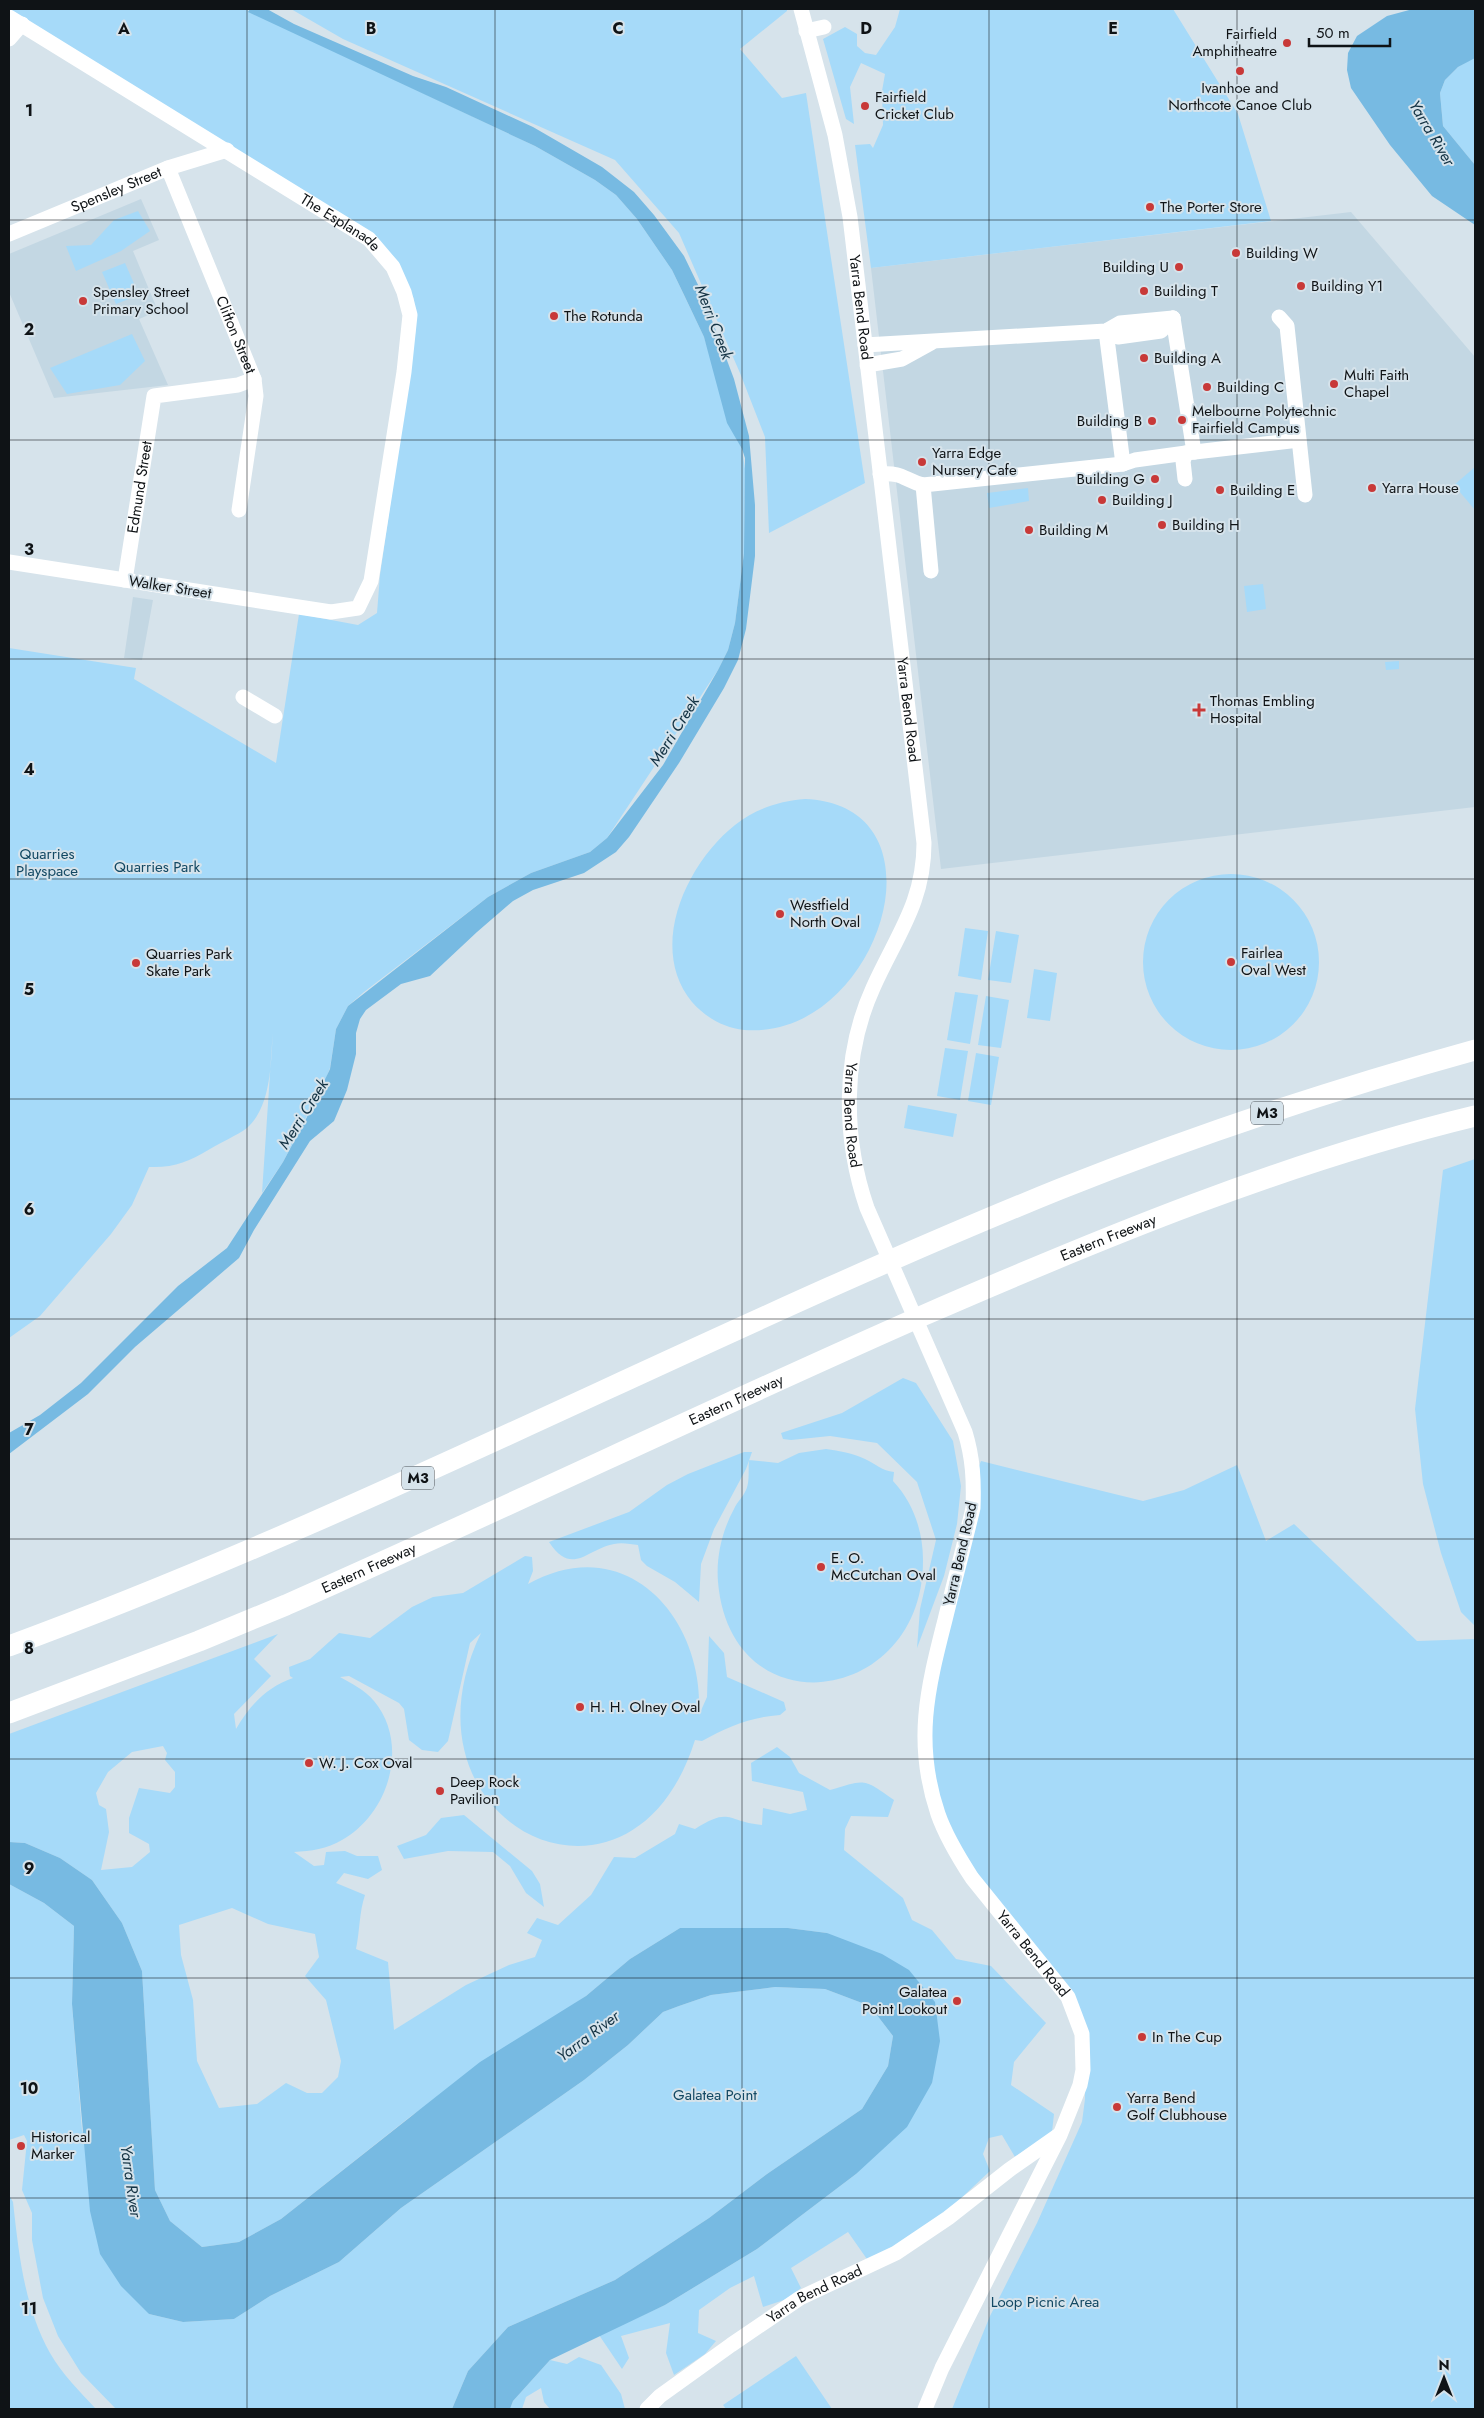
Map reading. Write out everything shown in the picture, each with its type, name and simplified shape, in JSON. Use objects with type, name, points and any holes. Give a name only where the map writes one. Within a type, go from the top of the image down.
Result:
[{"type":"highway","name":"M3","points":[[9,1646],[329,1517],[820,1294],[1062,1189],[1258,1116],[1407,1069],[1475,1050]]},
{"type":"highway","name":"Eastern Freeway","points":[[9,1713],[199,1641],[286,1605],[840,1352],[1097,1242],[1300,1168],[1381,1142],[1475,1116]]},
{"type":"street","name":"Yarra Bend Road","points":[[801,9],[835,135],[850,217],[923,832],[924,859],[916,900],[872,990],[853,1056],[849,1095],[851,1134],[857,1175],[867,1208],[971,1451],[974,1478],[973,1508],[926,1704],[924,1742],[927,1767],[938,1816],[960,1859],[972,1878],[1058,1982],[1076,2014],[1082,2034],[1083,2070],[1080,2085],[1060,2135],[959,2334],[925,2409]]},
{"type":"street","points":[[9,39],[15,20]]},
{"type":"street","name":"The Esplanade","points":[[15,20],[369,239],[393,267],[404,292],[410,314],[408,344],[371,581],[371,604],[361,611]]},
{"type":"street","points":[[806,31],[824,27]]},
{"type":"street","name":"Spensley Street","points":[[9,234],[168,168],[227,150]]},
{"type":"street","name":"Clifton Street","points":[[168,168],[254,379],[256,396],[239,510]]},
{"type":"street","points":[[1279,317],[1287,326],[1305,495]]},
{"type":"street","points":[[865,345],[1106,331],[1118,337],[1161,331],[1173,318],[1190,452],[1183,461],[1185,480]]},
{"type":"street","points":[[1106,331],[1123,464]]},
{"type":"street","points":[[867,366],[902,359],[934,341]]},
{"type":"street","name":"Edmund Street","points":[[125,580],[154,396],[238,385],[254,379]]},
{"type":"street","points":[[880,474],[895,472],[912,482],[923,485],[1123,464],[1135,460],[1190,452],[1299,440]]},
{"type":"street","points":[[923,485],[931,571]]},
{"type":"street","name":"Walker Street","points":[[9,562],[331,612],[350,618],[361,611]]},
{"type":"street","points":[[243,697],[275,716]]},
{"type":"street","name":"Yarra Bend Road","points":[[647,2409],[660,2396],[723,2350],[800,2298],[896,2253],[948,2218],[1008,2170],[1060,2135]]},
{"type":"shaded area","name":"Spensley Street Primary School","points":[[141,199],[159,240],[133,251],[158,311],[139,319],[168,385],[54,398],[9,292],[9,254]]},
{"type":"shaded area","points":[[1351,212],[1475,357],[1475,807],[941,869],[871,268]]},
{"type":"shaded area","points":[[133,597],[153,600],[142,660],[124,658]]},
{"type":"green space","points":[[9,9],[245,9],[535,146],[595,180],[616,195],[637,219],[672,270],[704,337],[736,438],[742,449],[745,469],[744,553],[735,623],[728,650],[718,670],[607,838],[590,852],[531,873],[488,897],[348,1006],[336,1029],[330,1068],[325,1081],[283,1162],[262,1193],[270,1070],[266,1095],[261,1108],[247,1128],[188,1161],[173,1165],[149,1167],[132,1205],[111,1234],[40,1316],[9,1338],[9,648],[136,668],[134,679],[276,763],[299,614],[358,625],[377,613],[380,575],[416,328],[414,299],[396,260],[9,12]]},
{"type":"green space","points":[[291,9],[787,9],[787,11],[740,49],[782,98],[806,93],[865,483],[769,533],[765,437],[740,373],[679,233],[615,160],[343,39]]},
{"type":"green space","points":[[900,9],[1173,9],[1238,114],[1271,221],[871,268],[855,145],[870,144],[873,148],[883,125],[882,91],[885,74],[861,63],[850,87],[854,124],[846,119],[823,39],[845,27],[857,34],[857,46],[865,53],[876,55],[895,27]]},
{"type":"green space","points":[[1475,58],[1475,165],[1443,126],[1440,93],[1445,80],[1458,67]]},
{"type":"green space","points":[[138,211],[150,231],[121,251],[76,271],[66,246],[91,245],[114,220]]},
{"type":"green space","points":[[125,263],[139,295],[116,304],[102,272]]},
{"type":"green space","points":[[132,334],[145,361],[120,385],[67,394],[50,368]]},
{"type":"green space","points":[[1475,467],[1475,510],[1454,485]]},
{"type":"green space","points":[[1028,488],[1029,501],[989,508],[987,493]]},
{"type":"green space","points":[[1263,584],[1266,609],[1247,612],[1244,586]]},
{"type":"green space","points":[[1399,661],[1399,669],[1386,670],[1385,662]]},
{"type":"green space","name":"Westfield North Oval","points":[[805,799],[851,811],[877,839],[887,878],[881,921],[861,963],[831,999],[791,1023],[744,1030],[729,1027],[715,1021],[697,1007],[679,980],[673,956],[673,932],[679,907],[688,883],[702,861],[718,841],[735,825],[751,814],[768,807]]},
{"type":"green space","name":"Fairlea Oval West","points":[[1222,874],[1240,874],[1273,884],[1299,906],[1309,920],[1315,936],[1319,962],[1315,988],[1309,1004],[1287,1030],[1273,1040],[1257,1046],[1240,1050],[1222,1050],[1189,1040],[1163,1018],[1153,1004],[1147,988],[1143,971],[1143,953],[1153,920],[1175,894],[1189,884],[1205,878]]},
{"type":"green space","points":[[965,928],[988,931],[981,980],[958,976]]},
{"type":"green space","points":[[996,931],[1019,935],[1011,983],[988,980]]},
{"type":"green space","points":[[1034,969],[1057,973],[1050,1021],[1027,1018]]},
{"type":"green space","points":[[955,992],[978,995],[970,1044],[947,1040]]},
{"type":"green space","points":[[986,996],[1009,1000],[1001,1048],[978,1045]]},
{"type":"green space","points":[[945,1048],[968,1051],[960,1100],[937,1096]]},
{"type":"green space","points":[[976,1053],[999,1057],[991,1105],[968,1101]]},
{"type":"green space","points":[[908,1105],[957,1114],[953,1137],[904,1128]]},
{"type":"green space","points":[[1475,1159],[1475,1626],[1461,1612],[1441,1553],[1423,1484],[1415,1409],[1443,1170]]},
{"type":"green space","points":[[903,1378],[916,1383],[953,1441],[961,1486],[957,1524],[944,1576],[917,1648],[920,1609],[936,1540],[917,1482],[877,1443],[830,1436],[791,1440],[783,1439],[781,1433],[842,1413]]},
{"type":"green space","name":"E. O. McCutchan Oval","points":[[826,1449],[856,1455],[882,1469],[894,1472],[893,1481],[906,1498],[919,1528],[923,1560],[915,1609],[893,1646],[862,1670],[826,1682],[789,1679],[756,1662],[731,1630],[718,1582],[718,1573],[723,1535],[735,1506],[745,1493],[749,1460],[778,1463],[799,1453]]},
{"type":"green space","points":[[744,1452],[752,1452],[746,1469],[714,1529],[701,1564],[699,1602],[675,1582],[647,1566],[641,1560],[638,1545],[614,1544],[573,1559],[565,1558],[549,1542],[629,1512],[667,1485],[688,1474]]},
{"type":"green space","name":"Loop Picnic Area","points":[[981,1461],[1143,1501],[1184,1490],[1237,1465],[1266,1541],[1294,1524],[1417,1641],[1475,1639],[1475,2409],[952,2409],[990,2316],[1037,2223],[1082,2122],[1085,2099],[1085,2079],[1076,2013],[947,1835],[924,1742],[974,1478]]},
{"type":"green space","points":[[525,1556],[532,1557],[533,1571],[528,1584],[564,1570],[597,1568],[627,1576],[652,1592],[673,1616],[689,1646],[697,1679],[699,1715],[707,1697],[709,1636],[724,1653],[727,1677],[784,1702],[786,1710],[780,1715],[740,1723],[702,1741],[695,1740],[664,1802],[622,1836],[575,1846],[530,1834],[491,1804],[467,1759],[461,1701],[481,1633],[470,1643],[448,1741],[438,1752],[422,1750],[409,1740],[404,1709],[399,1703],[349,1676],[340,1677],[366,1693],[374,1701],[385,1718],[391,1737],[392,1757],[389,1777],[382,1796],[372,1813],[358,1828],[331,1846],[294,1852],[314,1866],[324,1865],[326,1852],[345,1851],[357,1856],[378,1856],[382,1870],[368,1879],[344,1873],[336,1883],[365,1895],[356,1949],[388,1962],[394,2030],[466,1985],[509,1965],[535,1957],[542,1940],[527,1933],[537,1918],[558,1925],[591,1895],[614,1857],[635,1858],[675,1834],[679,1824],[695,1829],[716,1818],[729,1817],[762,1825],[763,1808],[790,1814],[807,1810],[803,1792],[752,1781],[751,1763],[777,1747],[790,1757],[799,1773],[830,1790],[851,1784],[864,1783],[870,1784],[894,1800],[888,1817],[851,1816],[845,1829],[844,1850],[903,1898],[912,1920],[932,1930],[956,1959],[991,1966],[1046,2023],[1014,2062],[1011,2085],[1054,2114],[1052,2132],[1015,2157],[1002,2135],[989,2138],[983,2154],[990,2171],[908,2248],[869,2262],[848,2232],[791,2268],[801,2288],[787,2299],[763,2307],[754,2276],[730,2288],[699,2310],[698,2333],[716,2341],[705,2354],[674,2375],[666,2353],[670,2323],[621,2336],[629,2358],[622,2369],[599,2335],[665,2305],[757,2249],[856,2174],[932,2083],[827,1933],[788,1928],[680,1928],[630,1959],[586,1996],[411,2116],[281,2219],[239,2242],[202,2247],[170,2221],[155,2190],[142,1971],[122,1923],[92,1880],[60,1858],[25,1843],[9,1842],[9,1734],[278,1634],[254,1659],[271,1676],[234,1714],[236,1729],[247,1712],[260,1698],[275,1686],[293,1678],[290,1676],[289,1667],[310,1659],[339,1633],[370,1638],[412,1607],[433,1597],[463,1593]],"holes":[[[163,1746],[167,1753],[165,1760],[175,1772],[175,1787],[170,1793],[139,1788],[129,1818],[129,1833],[149,1844],[150,1852],[132,1867],[101,1870],[109,1832],[106,1809],[99,1805],[96,1793],[108,1772],[132,1752]],[[232,1908],[268,1924],[315,1934],[319,1957],[305,1976],[326,2000],[341,2061],[338,2077],[322,2093],[307,2093],[286,2083],[257,2104],[219,2108],[197,2061],[193,2000],[181,1955],[179,1925]]]},
{"type":"green space","points":[[464,1815],[532,1871],[540,1884],[544,1907],[526,1893],[510,1866],[493,1852],[448,1851],[404,1859],[397,1846],[426,1835],[441,1818]]},
{"type":"green space","name":"Galatea Point","points":[[9,1884],[44,1903],[74,1926],[72,2004],[82,2130],[149,2314],[183,2322],[234,2319],[270,2296],[339,2262],[401,2208],[584,2080],[628,2045],[663,2012],[679,2006],[711,1995],[775,1987],[825,1989],[870,2006],[893,2036],[888,2066],[862,2109],[767,2174],[709,2218],[615,2280],[508,2327],[468,2371],[452,2409],[116,2409],[81,2373],[58,2336],[43,2298],[32,2240],[32,2213],[22,2190],[27,2141],[24,2135],[9,2140]]},
{"type":"green space","points":[[9,2195],[13,2202],[28,2299],[41,2335],[60,2368],[96,2409],[9,2409]]},
{"type":"green space","points":[[796,2356],[832,2409],[726,2409],[723,2405]]},
{"type":"green space","points":[[579,2357],[601,2365],[621,2394],[625,2409],[550,2409],[544,2402],[541,2388],[526,2397],[522,2409],[510,2409],[513,2401],[550,2360],[567,2364]]},
{"type":"water","points":[[250,9],[267,9],[294,24],[413,76],[446,87],[533,127],[602,167],[634,192],[654,215],[684,256],[701,291],[734,379],[749,436],[755,505],[755,556],[746,629],[738,660],[724,688],[679,763],[629,837],[616,852],[584,873],[533,890],[513,901],[430,976],[401,984],[366,1010],[360,1019],[356,1033],[356,1054],[347,1090],[334,1121],[310,1141],[254,1230],[239,1258],[135,1347],[88,1394],[9,1454],[9,1433],[40,1415],[81,1383],[178,1286],[227,1248],[283,1162],[306,1119],[330,1069],[336,1029],[348,1006],[488,897],[531,873],[590,852],[607,838],[663,765],[718,670],[728,650],[735,623],[744,553],[745,458],[727,423],[704,337],[672,270],[637,219],[616,195],[595,180],[535,146],[248,12]]},
{"type":"water","name":"Yarra River","points":[[1413,9],[1475,9],[1475,58],[1458,67],[1445,80],[1440,93],[1443,126],[1475,165],[1475,225],[1432,196],[1390,145],[1351,88],[1347,70],[1348,53],[1357,36],[1387,16]]},
{"type":"water","name":"Yarra River","points":[[9,1842],[25,1843],[60,1858],[92,1880],[122,1923],[142,1971],[155,2190],[170,2221],[202,2247],[239,2242],[281,2219],[480,2062],[586,1996],[630,1959],[680,1928],[788,1928],[827,1933],[882,1954],[909,1970],[935,2002],[940,2041],[932,2083],[907,2127],[856,2174],[757,2249],[665,2305],[550,2360],[513,2401],[510,2409],[452,2409],[468,2371],[508,2327],[615,2280],[709,2218],[767,2174],[862,2109],[888,2066],[893,2036],[870,2006],[825,1989],[775,1987],[711,1995],[663,2012],[628,2045],[584,2080],[401,2208],[339,2262],[270,2296],[234,2319],[183,2322],[149,2314],[121,2286],[100,2254],[90,2211],[72,2004],[74,1926],[44,1903],[9,1884]]},
{"type":"place","name":"Fairfield Amphitheatre","points":[[1287,43]]},
{"type":"place","name":"Ivanhoe and Northcote Canoe Club","points":[[1240,71]]},
{"type":"place","name":"Fairfield Cricket Club","points":[[865,106]]},
{"type":"place","name":"The Porter Store","points":[[1150,207]]},
{"type":"place","name":"Building W","points":[[1236,253]]},
{"type":"place","name":"Building U","points":[[1179,267]]},
{"type":"place","name":"Building Y1","points":[[1301,286]]},
{"type":"place","name":"Building T","points":[[1144,291]]},
{"type":"place","name":"Spensley Street Primary School","points":[[83,301]]},
{"type":"place","name":"The Rotunda","points":[[554,316]]},
{"type":"place","name":"Building A","points":[[1144,358]]},
{"type":"place","name":"Multi Faith Chapel","points":[[1334,384]]},
{"type":"place","name":"Building C","points":[[1207,387]]},
{"type":"place","name":"Melbourne Polytechnic Fairfield Campus","points":[[1182,420]]},
{"type":"place","name":"Building B","points":[[1152,421]]},
{"type":"place","name":"Yarra Edge Nursery Cafe","points":[[922,462]]},
{"type":"place","name":"Building G","points":[[1155,479]]},
{"type":"place","name":"Yarra House","points":[[1372,488]]},
{"type":"place","name":"Building E","points":[[1220,490]]},
{"type":"place","name":"Building J","points":[[1102,500]]},
{"type":"place","name":"Building H","points":[[1162,525]]},
{"type":"place","name":"Building M","points":[[1029,530]]},
{"type":"place","name":"Thomas Embling Hospital","points":[[1199,710]]},
{"type":"place","name":"Westfield North Oval","points":[[780,914]]},
{"type":"place","name":"Fairlea Oval West","points":[[1231,962]]},
{"type":"place","name":"Quarries Park Skate Park","points":[[136,963]]},
{"type":"place","name":"E. O. McCutchan Oval","points":[[821,1567]]},
{"type":"place","name":"H. H. Olney Oval","points":[[580,1707]]},
{"type":"place","name":"W. J. Cox Oval","points":[[309,1763]]},
{"type":"place","name":"Deep Rock Pavilion","points":[[440,1791]]},
{"type":"place","name":"Galatea Point Lookout","points":[[957,2001]]},
{"type":"place","name":"In The Cup","points":[[1142,2037]]},
{"type":"place","name":"Yarra Bend Golf Clubhouse","points":[[1117,2107]]},
{"type":"place","name":"Historical Marker","points":[[21,2146]]},
{"type":"water label","name":"Merri Creek","points":[[714,322]]},
{"type":"water label","name":"Merri Creek","points":[[674,731]]},
{"type":"water label","name":"Merri Creek","points":[[303,1114]]},
{"type":"park label","name":"Quarries Playspace","points":[[47,862]]},
{"type":"park label","name":"Quarries Park","points":[[157,867]]}]
